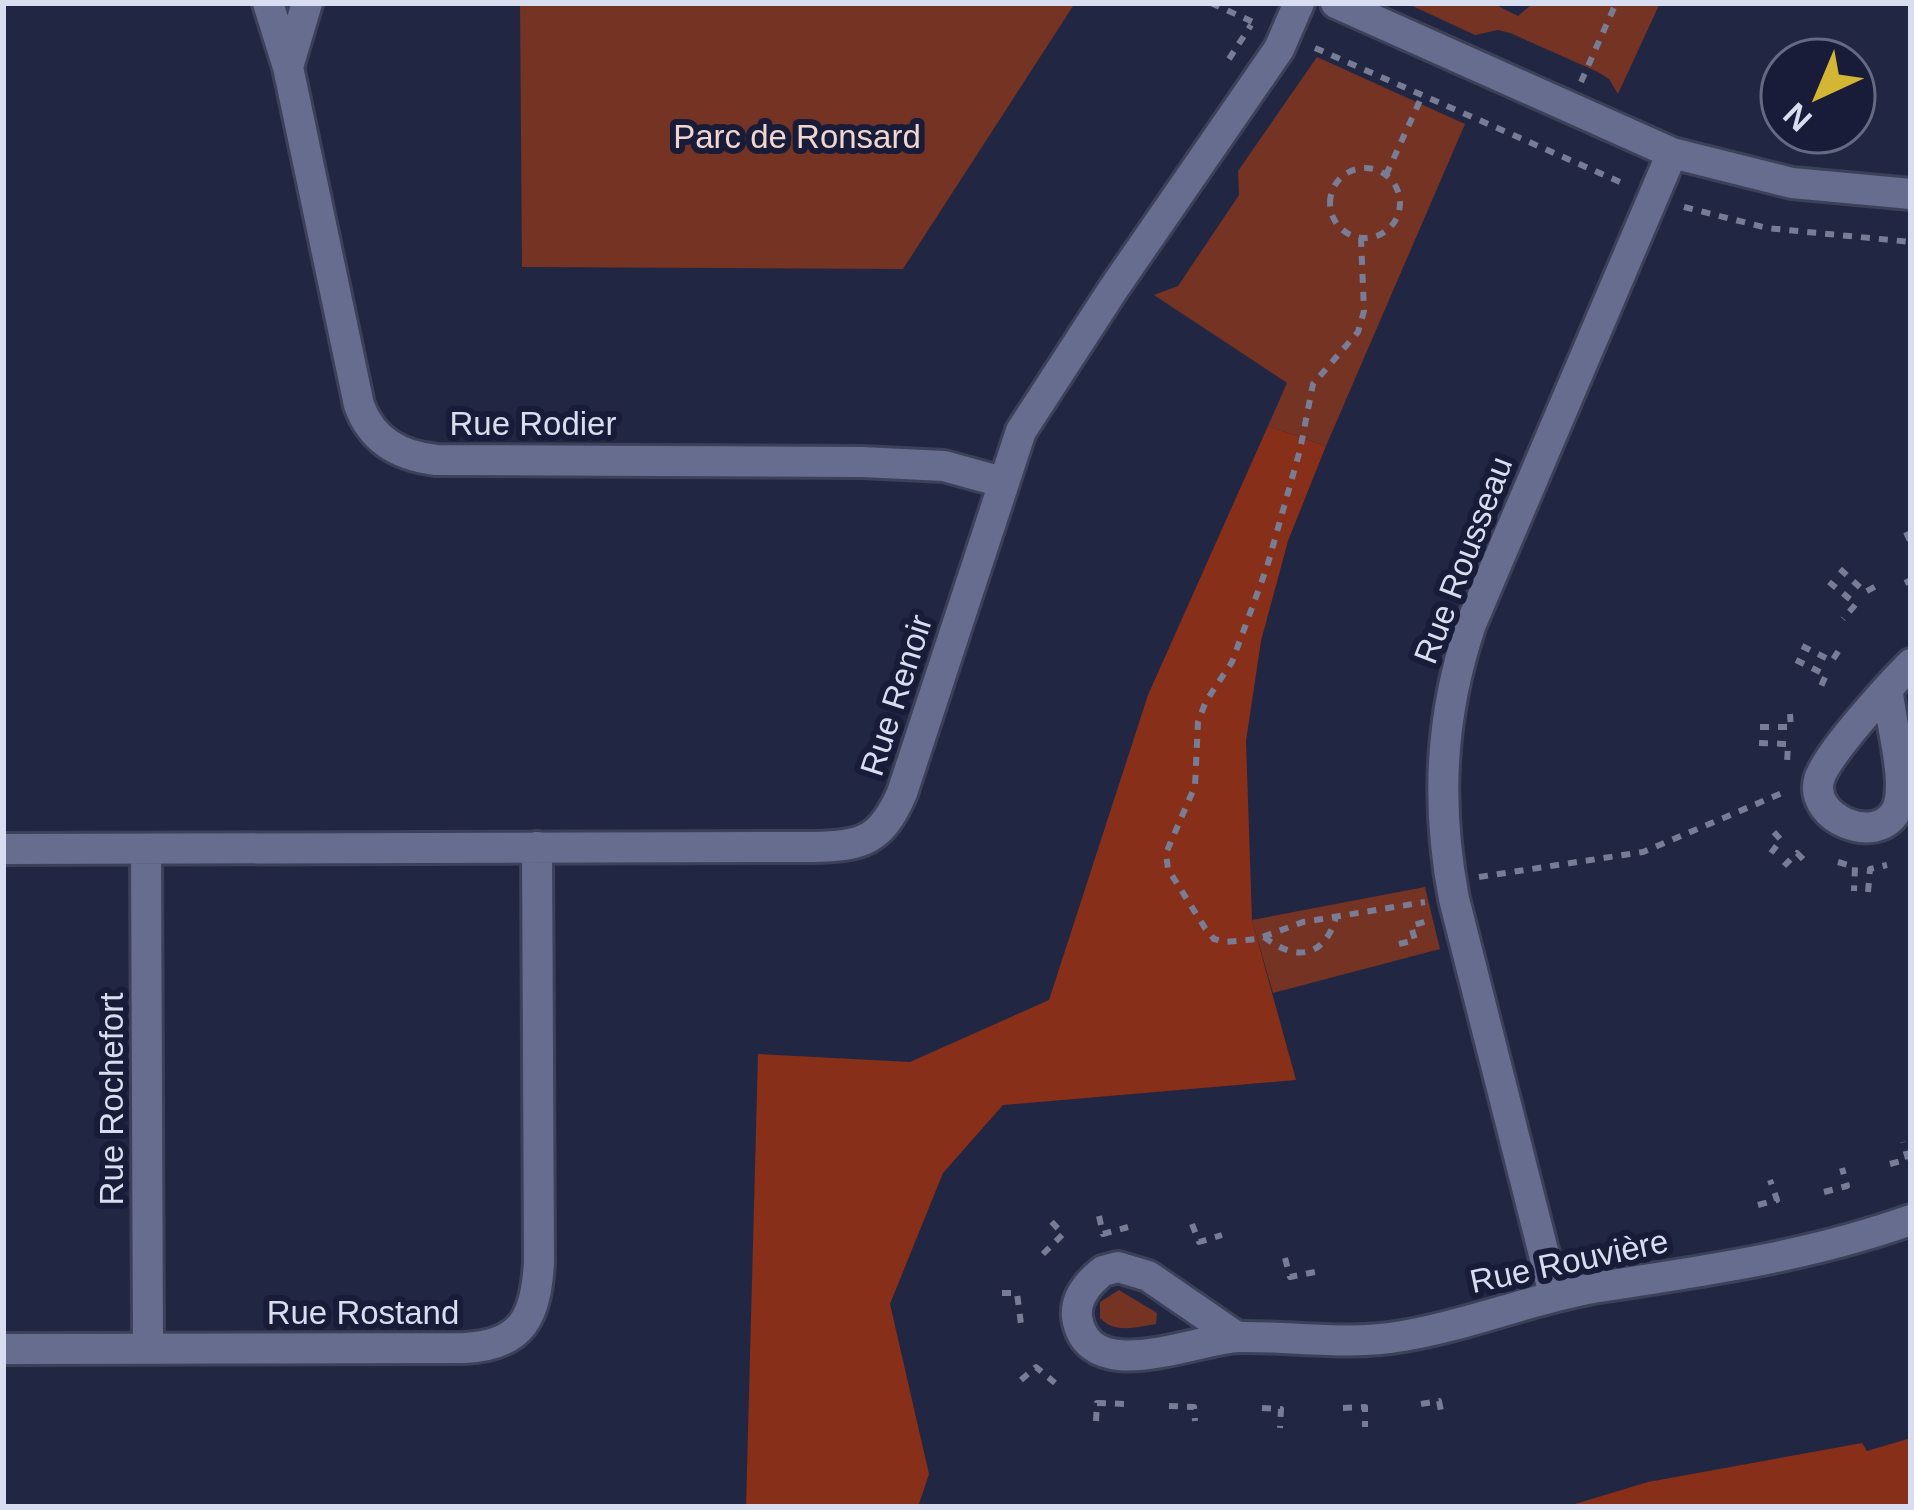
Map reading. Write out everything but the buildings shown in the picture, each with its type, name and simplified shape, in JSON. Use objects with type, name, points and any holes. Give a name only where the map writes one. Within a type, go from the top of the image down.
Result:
[{"type":"street","name":"Rue Rodier","points":[[268,3],[288,67],[359,406],[371,429],[390,447],[415,458],[436,460],[631,458],[944,466],[1002,482]]},
{"type":"street","name":"Rue Rodier","points":[[288,67],[307,3]]},
{"type":"street","name":"Rue Renoir","points":[[3,849],[836,846],[853,845],[876,833],[902,793],[1002,482],[1033,411],[1279,49],[1299,3]]},
{"type":"street","points":[[1336,3],[1672,153],[1792,183],[1911,194]]},
{"type":"street","name":"Rue Rousseau","points":[[1554,1294],[1454,899],[1443,840],[1443,753],[1454,673],[1471,624],[1672,153]]},
{"type":"street","points":[[1888,692],[1911,664]]},
{"type":"street","name":"Rue Rostand","points":[[3,1348],[482,1347],[507,1338],[525,1323],[535,1303],[539,1262],[537,847]]},
{"type":"street","name":"Rue Rochefort","points":[[146,849],[148,1348]]},
{"type":"street","name":"Rue Rouvière","points":[[1237,1337],[1133,1269],[1102,1271],[1085,1288],[1077,1308],[1087,1340],[1112,1355],[1130,1357],[1237,1337],[1331,1342],[1404,1336],[1554,1294],[1822,1250],[1911,1220]]},
{"type":"path","points":[[1211,3],[1253,22]]},
{"type":"path","points":[[1586,70],[1616,3]]},
{"type":"path","points":[[1315,49],[1628,185]]},
{"type":"path","points":[[1386,175],[1423,94]]},
{"type":"path","points":[[1365,167],[1386,175],[1399,194],[1398,216],[1383,233],[1361,238],[1340,228],[1330,207],[1335,184],[1365,167]]},
{"type":"path","points":[[1682,206],[1767,228],[1911,242]]},
{"type":"path","points":[[1361,238],[1364,311],[1358,332],[1312,383],[1300,450],[1267,567],[1232,662],[1206,700],[1198,722],[1195,786],[1166,853],[1168,869],[1214,939],[1244,942],[1303,922],[1429,902]]},
{"type":"path","points":[[1906,532],[1911,544]]},
{"type":"path","points":[[1840,569],[1865,592],[1877,585]]},
{"type":"path","points":[[1829,582],[1856,604],[1844,619]]},
{"type":"path","points":[[1802,646],[1832,661],[1841,647]]},
{"type":"path","points":[[1796,660],[1826,675],[1818,693]]},
{"type":"path","points":[[1760,727],[1791,728],[1790,714]]},
{"type":"path","points":[[1759,743],[1788,744],[1787,764]]},
{"type":"path","points":[[1475,878],[1643,852],[1764,798],[1796,789]]},
{"type":"path","points":[[1771,853],[1781,840],[1772,830]]},
{"type":"path","points":[[1784,866],[1797,853],[1806,862]]},
{"type":"path","points":[[1838,862],[1855,867],[1854,892]]},
{"type":"path","points":[[1868,892],[1870,869],[1887,866]]},
{"type":"path","points":[[1264,937],[1289,953],[1302,954],[1323,943],[1336,917]]},
{"type":"path","points":[[1399,944],[1415,940],[1411,926],[1432,919]]},
{"type":"path","points":[[1890,1164],[1908,1159],[1903,1142]]},
{"type":"path","points":[[1824,1192],[1847,1186],[1842,1168]]},
{"type":"path","points":[[1758,1205],[1777,1200],[1770,1180]]},
{"type":"path","points":[[1100,1216],[1103,1234],[1128,1227]]},
{"type":"path","points":[[1043,1254],[1064,1234],[1049,1220]]},
{"type":"path","points":[[1192,1224],[1199,1243],[1222,1235]]},
{"type":"path","points":[[1285,1258],[1290,1277],[1320,1271]]},
{"type":"path","points":[[1002,1293],[1017,1293],[1021,1324]]},
{"type":"path","points":[[1021,1380],[1036,1366],[1055,1383]]},
{"type":"path","points":[[1421,1404],[1439,1401],[1441,1411]]},
{"type":"path","points":[[1096,1421],[1097,1402],[1127,1404]]},
{"type":"path","points":[[1169,1406],[1194,1407],[1195,1420]]},
{"type":"path","points":[[1343,1408],[1365,1407],[1365,1426]]},
{"type":"path","points":[[1262,1408],[1281,1409],[1280,1428]]},
{"type":"green space","name":"Parc de Ronsard","points":[[520,3],[1075,3],[903,269],[522,267]]},
{"type":"green space","points":[[1406,3],[1492,3],[1518,16],[1533,3],[1660,3],[1618,94],[1598,72],[1510,33],[1498,30],[1475,35]]},
{"type":"green space","points":[[1317,57],[1465,124],[1326,446],[1268,426],[1287,383],[1154,295],[1178,286],[1239,195],[1238,171]]},
{"type":"green space","points":[[1425,887],[1440,949],[1273,993],[1252,920]]},
{"type":"green space","points":[[1119,1290],[1157,1313],[1156,1324],[1119,1328],[1100,1318],[1100,1302]]},
{"type":"shaded area","points":[[1268,426],[1326,446],[1288,541],[1261,641],[1246,741],[1252,920],[1296,1080],[1003,1105],[943,1173],[890,1304],[929,1474],[918,1507],[746,1507],[758,1054],[910,1062],[1049,1000],[1148,695]]},
{"type":"shaded area","points":[[1911,1438],[1911,1507],[1565,1507],[1648,1482],[1862,1443],[1867,1451]]}]
